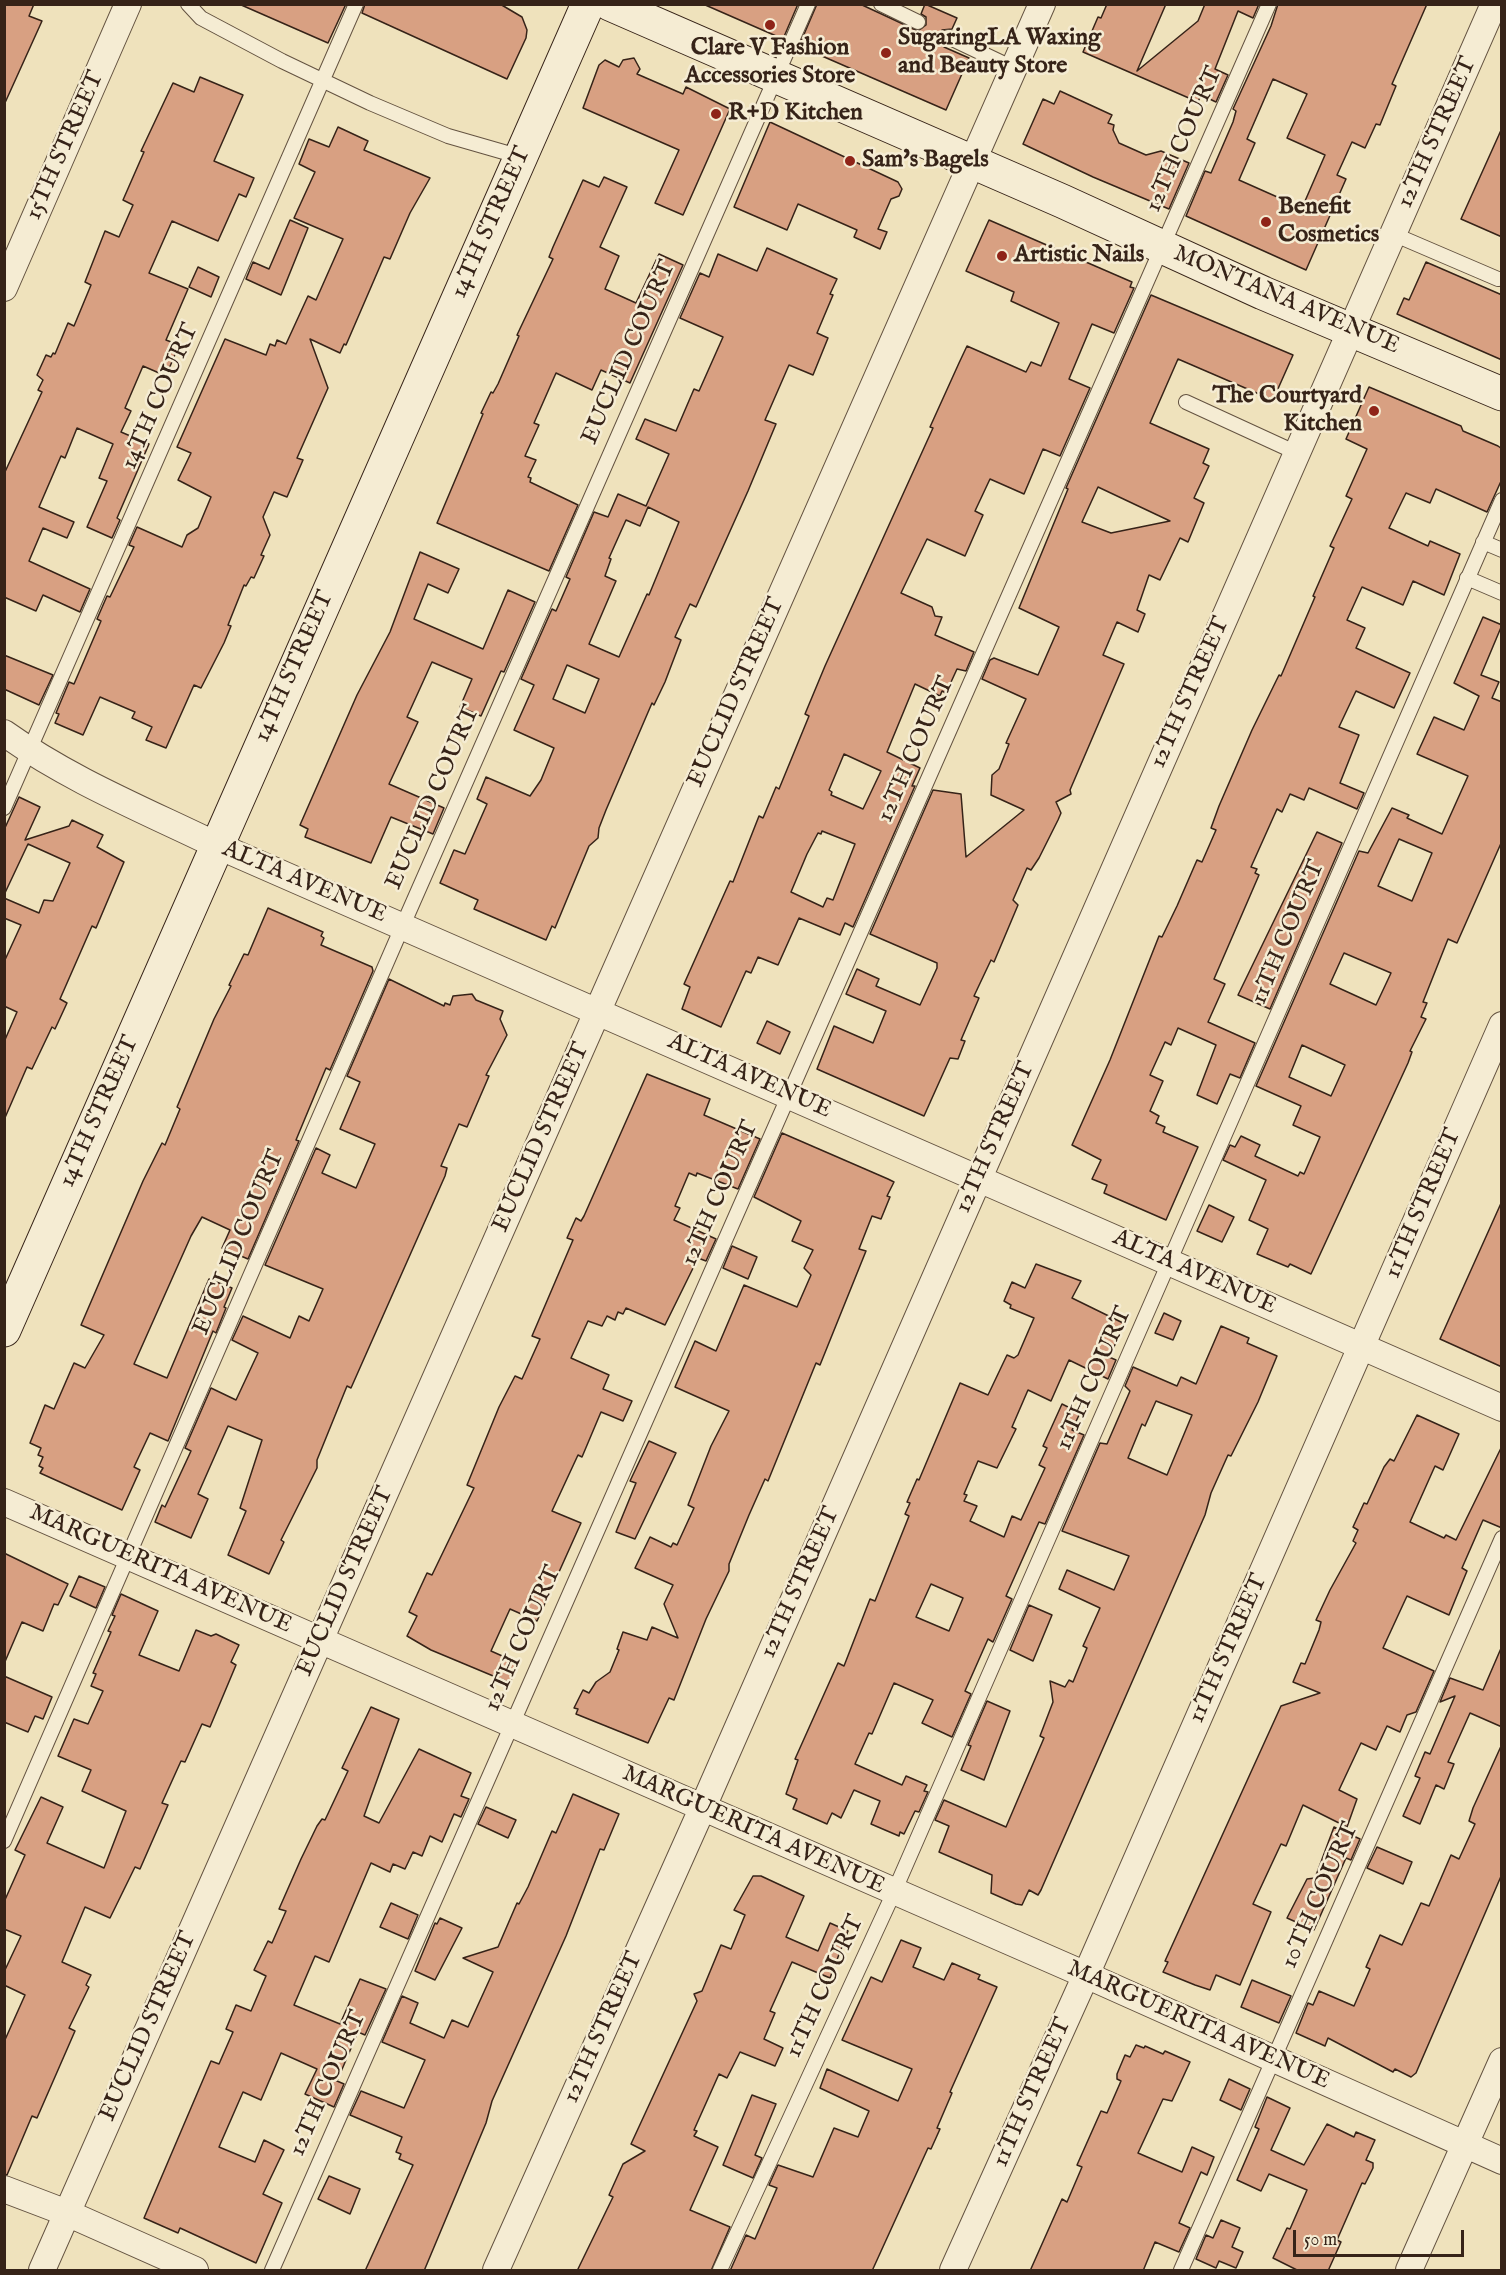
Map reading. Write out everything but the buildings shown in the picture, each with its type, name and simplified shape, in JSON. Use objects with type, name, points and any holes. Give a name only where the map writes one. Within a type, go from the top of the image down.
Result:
[{"type":"street","name":"15TH STREET","points":[[4,288],[128,4]]},
{"type":"street","name":"14TH STREET","points":[[4,1330],[588,4]]},
{"type":"street","name":"MONTANA AVENUE","points":[[610,4],[1351,330],[1502,394]]},
{"type":"street","name":"EUCLID STREET","points":[[42,2271],[1042,4]]},
{"type":"street","name":"12TH STREET","points":[[496,2271],[702,1809],[1494,4]]},
{"type":"street","name":"ALTA AVENUE","points":[[4,733],[30,751],[86,783],[216,845],[1502,1408]]},
{"type":"street","name":"11TH STREET","points":[[952,2271],[1086,1975],[1502,1025]]},
{"type":"street","name":"MARGUERITA AVENUE","points":[[4,1502],[1086,1975],[1502,2161]]},
{"type":"street","points":[[1409,2271],[1502,2061]]},
{"type":"street","points":[[4,2189],[67,2213],[195,2271]]},
{"type":"lane","points":[[188,4],[201,18],[325,81],[448,136],[521,158]]},
{"type":"lane","points":[[201,18],[206,4]]},
{"type":"lane","name":"14TH COURT","points":[[4,808],[325,81],[356,4]]},
{"type":"lane","name":"EUCLID COURT","points":[[4,1841],[402,925],[808,4]]},
{"type":"lane","points":[[881,4],[918,22]]},
{"type":"lane","name":"12TH COURT","points":[[272,2271],[1269,4]]},
{"type":"lane","points":[[948,37],[1013,68]]},
{"type":"lane","points":[[1394,234],[1498,279]]},
{"type":"lane","points":[[1186,402],[1297,453]]},
{"type":"lane","name":"11TH COURT","points":[[720,2271],[894,1892],[1502,500]]},
{"type":"lane","points":[[1483,542],[1502,550]]},
{"type":"lane","points":[[1467,578],[1502,593]]},
{"type":"lane","name":"10TH COURT","points":[[1181,2271],[1502,1538]]},
{"type":"place","name":"Clare V Fashion Accessories Store","points":[[770,25]]},
{"type":"place","name":"SugaringLA Waxing and Beauty Store","points":[[886,53]]},
{"type":"place","name":"R+D Kitchen","points":[[716,114]]},
{"type":"place","name":"Sam's Bagels","points":[[850,161]]},
{"type":"place","name":"Benefit Cosmetics","points":[[1266,222]]},
{"type":"place","name":"Artistic Nails","points":[[1002,256]]},
{"type":"place","name":"The Courtyard Kitchen","points":[[1374,411]]}]
